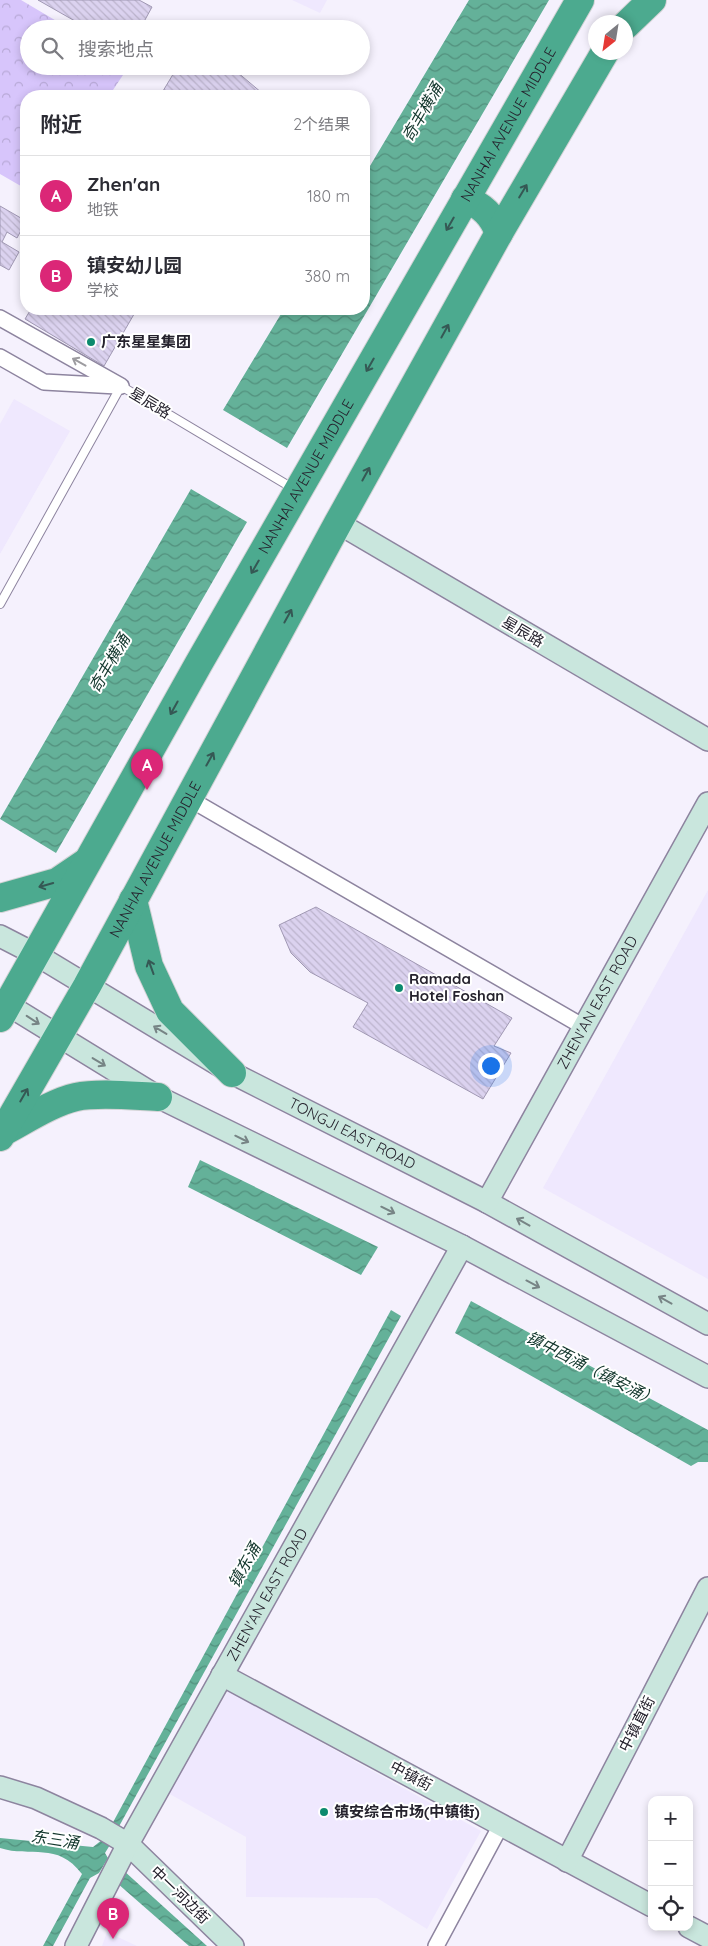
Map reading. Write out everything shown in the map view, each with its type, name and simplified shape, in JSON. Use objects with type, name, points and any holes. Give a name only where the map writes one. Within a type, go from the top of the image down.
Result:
[{"type":"highway","points":[[627,15],[635,0]]},
{"type":"highway","points":[[633,19],[652,0]]},
{"type":"highway","name":"NANHAI AVENUE MIDDLE","points":[[3,1007],[578,3]]},
{"type":"highway","name":"NANHAI AVENUE MIDDLE","points":[[1,1135],[87,986],[338,523],[499,233],[600,60]]},
{"type":"highway","points":[[465,199],[476,203],[493,218],[499,233]]},
{"type":"highway","points":[[0,898],[57,882],[88,861]]},
{"type":"highway","points":[[133,900],[150,966],[170,1011],[232,1073]]},
{"type":"highway","points":[[1,1135],[40,1112],[76,1097],[114,1095],[158,1097]]},
{"type":"street","name":"星辰路","points":[[0,318],[122,386]]},
{"type":"street","points":[[0,357],[44,382],[122,386]]},
{"type":"street","name":"星辰路","points":[[338,523],[708,740]]},
{"type":"street","points":[[188,798],[584,1027]]},
{"type":"street","name":"ZHEN'AN EAST ROAD","points":[[488,1202],[708,803]]},
{"type":"street","name":"TONGJI EAST ROAD","points":[[0,936],[35,954],[232,1073],[488,1202],[708,1324]]},
{"type":"street","points":[[3,1007],[58,1036],[158,1097],[462,1246],[708,1377]]},
{"type":"street","name":"ZHEN'AN EAST ROAD","points":[[76,1946],[128,1844],[462,1246]]},
{"type":"street","name":"中镇直街","points":[[567,1861],[708,1588]]},
{"type":"street","name":"中镇街","points":[[222,1675],[648,1904]]},
{"type":"street","name":"中一河边街","points":[[0,1787],[36,1798],[101,1828],[128,1844],[233,1946]]},
{"type":"street","points":[[436,1946],[501,1825]]},
{"type":"street","points":[[693,1928],[708,1937]]},
{"type":"lane","name":"星辰路","points":[[122,386],[299,491]]},
{"type":"lane","points":[[0,604],[122,386]]},
{"type":"shaded area","points":[[292,0],[327,0],[320,13]]},
{"type":"shaded area","points":[[14,399],[70,431],[0,554],[0,424]]},
{"type":"shaded area","points":[[708,890],[708,1279],[543,1188]]},
{"type":"shaded area","name":"镇安综合市场(中镇街)","points":[[228,1691],[481,1831],[427,1929],[377,1898],[246,1897],[246,1837],[168,1793]]},
{"type":"shaded area","points":[[107,1932],[137,1946],[102,1946]]},
{"type":"green space","points":[[0,0],[21,0],[55,20],[20,20],[20,75],[123,75],[113,90],[20,90],[20,186],[0,174]]},
{"type":"water","name":"奇丰横涌","points":[[469,0],[549,0],[370,306],[370,166]]},
{"type":"water","points":[[280,315],[365,315],[287,448],[223,410]]},
{"type":"water","name":"奇丰横涌","points":[[191,489],[247,522],[56,853],[0,819]]},
{"type":"water","points":[[200,1160],[378,1247],[361,1275],[188,1187]]},
{"type":"water","name":"镇中西涌（镇安涌）","points":[[471,1301],[708,1430],[708,1462],[698,1462],[691,1466],[455,1333]]},
{"type":"water","points":[[391,1310],[401,1316],[117,1830],[111,1826]]},
{"type":"water","points":[[107,1836],[113,1840],[105,1853],[108,1858],[99,1873],[90,1878],[53,1946],[43,1946],[82,1874],[63,1857],[43,1852],[11,1851],[0,1848],[0,1838],[93,1847]]},
{"type":"water","points":[[123,1870],[207,1946],[189,1946],[117,1883]]},
{"type":"building","points":[[38,0],[139,0],[152,7],[145,20],[73,20]]},
{"type":"building","points":[[173,75],[241,75],[258,90],[164,90]]},
{"type":"building","points":[[0,206],[20,218],[20,232],[17,238],[7,232],[2,242],[19,252],[9,270],[0,265]]},
{"type":"building","name":"广东星星集团","points":[[27,315],[134,315],[104,366],[25,319]]},
{"type":"building","name":"Ramada Hotel Foshan","points":[[316,907],[512,1018],[494,1046],[511,1053],[483,1099],[353,1027],[368,1003],[310,972],[291,953],[279,925]]},
{"type":"place","name":"广东星星集团","points":[[91,342]]},
{"type":"place","name":"Zhen'an","points":[[147,790]]},
{"type":"place","name":"Ramada Hotel Foshan","points":[[399,988]]},
{"type":"place","name":"镇安综合市场(中镇街)","points":[[324,1812]]},
{"type":"place","name":"镇安幼儿园","points":[[113,1939]]},
{"type":"water label","name":"镇东涌","points":[[244,1565]]},
{"type":"water label","name":"东三涌","points":[[55,1839]]}]
